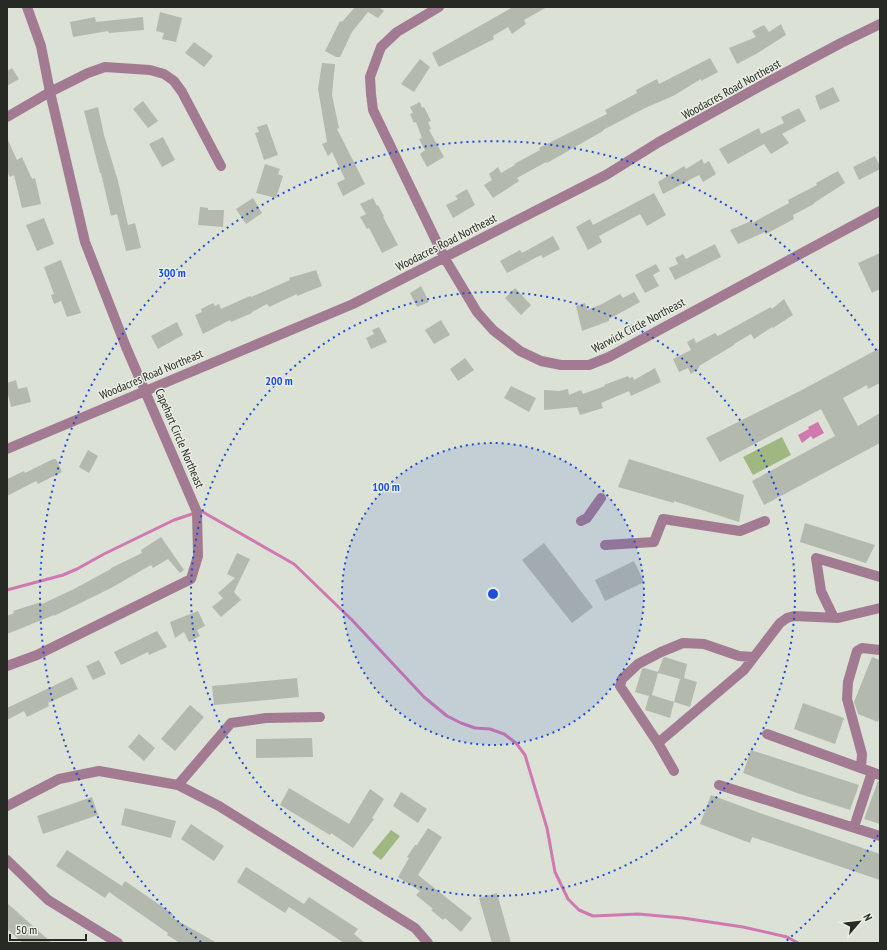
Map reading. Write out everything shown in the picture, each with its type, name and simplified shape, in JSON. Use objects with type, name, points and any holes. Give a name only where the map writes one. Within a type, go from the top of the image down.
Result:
[{"type":"street","name":"Capehart Circle Northeast","points":[[7,666],[37,655],[191,579],[198,556],[197,512],[126,347],[85,242],[50,92],[41,46],[27,7]]},
{"type":"street","name":"Warwick Circle Northeast","points":[[439,7],[397,32],[381,47],[370,77],[373,110],[444,257],[477,312],[493,330],[520,351],[542,361],[561,365],[589,365],[609,357],[880,211]]},
{"type":"street","name":"Woodacres Road Northeast","points":[[7,449],[352,304],[606,175],[659,142],[841,43],[880,24]]},
{"type":"street","points":[[7,117],[50,92],[88,73],[106,67],[150,70],[164,74],[174,81],[182,92],[221,166]]},
{"type":"street","points":[[581,521],[587,518],[601,498]]},
{"type":"street","points":[[606,545],[654,542],[663,519],[740,531],[765,521]]},
{"type":"street","points":[[834,618],[822,591],[816,558],[880,577]]},
{"type":"street","points":[[658,743],[744,670],[780,624],[787,618],[794,616],[834,618],[880,608]]},
{"type":"street","points":[[674,771],[658,743],[620,686],[622,679],[638,664],[683,643],[704,644],[739,656],[754,657]]},
{"type":"street","points":[[861,768],[862,754],[847,699],[848,682],[857,651],[862,648],[880,650]]},
{"type":"street","points":[[178,785],[231,723],[266,718],[320,717]]},
{"type":"street","points":[[767,734],[876,773],[854,827]]},
{"type":"street","points":[[7,806],[59,779],[98,771],[178,785],[219,806],[415,928],[428,943]]},
{"type":"street","points":[[719,785],[880,836]]},
{"type":"street","points":[[7,860],[48,900],[118,943]]},
{"type":"green space","points":[[782,437],[791,455],[753,475],[743,457]]},
{"type":"green space","points":[[391,830],[400,836],[381,860],[372,853]]},
{"type":"shaded area","points":[[818,422],[824,433],[813,439],[811,436],[802,443],[798,435],[809,429],[808,427]]},
{"type":"building","points":[[355,7],[379,7],[384,11],[378,18],[368,12],[352,32],[340,57],[336,57],[325,51],[340,21],[342,22]]},
{"type":"building","points":[[513,7],[547,7],[524,20],[526,24],[512,34],[508,27],[493,36],[494,39],[439,67],[432,53]]},
{"type":"building","points":[[160,12],[182,18],[176,42],[162,39],[164,33],[156,31]]},
{"type":"building","points":[[95,17],[96,22],[143,17],[144,30],[109,33],[108,31],[73,37],[70,22]]},
{"type":"building","points":[[781,24],[786,35],[737,64],[729,48],[756,37],[752,31],[764,25],[769,32]]},
{"type":"building","points":[[194,42],[213,56],[204,67],[185,53]]},
{"type":"building","points":[[710,58],[718,72],[701,81],[701,79],[673,96],[645,108],[603,130],[547,163],[546,162],[517,178],[519,181],[493,198],[484,185],[492,180],[489,174],[498,167],[501,173],[540,150],[539,148],[607,114],[605,110],[637,93],[636,90],[657,79],[659,84]]},
{"type":"building","points":[[420,59],[430,67],[414,92],[401,84]]},
{"type":"building","points":[[322,63],[335,64],[332,95],[339,128],[337,129],[365,184],[343,196],[337,183],[345,179],[332,152],[328,156],[322,144],[327,142],[318,89]]},
{"type":"building","points":[[12,68],[19,79],[7,86],[7,71]]},
{"type":"building","points":[[833,87],[840,101],[820,110],[815,96]]},
{"type":"building","points":[[143,101],[158,121],[148,128],[133,109]]},
{"type":"building","points":[[420,102],[422,108],[424,107],[431,121],[428,122],[431,129],[429,130],[444,157],[427,167],[420,154],[425,150],[419,139],[422,138],[416,122],[414,123],[410,114],[413,113],[410,107]]},
{"type":"building","points":[[98,107],[128,225],[135,223],[141,248],[126,251],[117,214],[111,216],[84,111]]},
{"type":"building","points":[[799,108],[806,121],[782,134],[789,143],[771,154],[764,144],[728,164],[719,149],[759,128],[761,134],[784,123],[781,117]]},
{"type":"building","points":[[267,124],[278,155],[264,160],[255,133],[259,132],[257,127]]},
{"type":"building","points":[[163,137],[175,160],[162,167],[149,144]]},
{"type":"building","points":[[7,138],[17,160],[22,157],[32,179],[35,178],[41,204],[22,208],[14,175],[10,177],[7,171]]},
{"type":"building","points":[[875,156],[880,169],[859,180],[853,167]]},
{"type":"building","points":[[702,159],[704,164],[709,161],[716,174],[703,182],[699,175],[663,194],[658,182],[684,166],[686,169]]},
{"type":"building","points":[[265,164],[280,169],[278,174],[283,176],[276,198],[256,193]]},
{"type":"building","points":[[838,171],[845,183],[814,204],[793,215],[794,219],[766,234],[765,232],[738,244],[730,230],[751,221],[752,223],[789,203],[788,200],[817,185],[816,183]]},
{"type":"building","points":[[467,189],[475,205],[453,218],[446,205],[458,199],[455,196]]},
{"type":"building","points":[[654,193],[666,215],[647,226],[640,214],[599,236],[602,242],[588,250],[576,227],[590,219],[593,225]]},
{"type":"building","points":[[253,198],[262,213],[246,224],[236,209]]},
{"type":"building","points":[[373,198],[384,216],[383,217],[398,245],[382,253],[369,228],[367,229],[360,217],[366,214],[360,204]]},
{"type":"building","points":[[200,207],[208,208],[208,210],[224,210],[223,227],[198,225]]},
{"type":"building","points":[[44,218],[54,244],[37,251],[26,225]]},
{"type":"building","points":[[553,236],[560,249],[543,258],[541,255],[507,273],[500,261],[520,250],[522,253]]},
{"type":"building","points":[[715,244],[721,257],[675,280],[669,268],[678,264],[675,258],[683,254],[686,259]]},
{"type":"building","points":[[880,253],[880,289],[872,293],[858,263]]},
{"type":"building","points":[[61,260],[81,313],[67,317],[61,301],[54,304],[51,295],[54,294],[44,267]]},
{"type":"building","points":[[656,264],[660,271],[653,275],[659,286],[645,293],[635,275]]},
{"type":"building","points":[[316,270],[322,286],[297,296],[297,294],[269,307],[267,304],[252,313],[231,322],[230,320],[203,334],[195,315],[202,312],[201,309],[213,303],[215,306],[219,304],[221,309],[290,280],[289,278]]},
{"type":"building","points":[[421,286],[429,302],[417,307],[410,293]]},
{"type":"building","points":[[515,288],[531,305],[521,315],[505,298]]},
{"type":"building","points":[[634,292],[640,302],[609,319],[609,321],[582,331],[576,306],[585,303],[587,310],[620,294],[623,298]]},
{"type":"building","points":[[784,299],[793,315],[754,339],[751,334],[699,366],[699,368],[691,374],[688,368],[679,372],[673,359],[691,350],[687,342],[694,338],[696,343],[715,333],[718,336],[771,307],[772,309]]},
{"type":"building","points":[[441,320],[450,335],[434,344],[425,330]]},
{"type":"building","points":[[177,322],[183,335],[158,349],[151,336]]},
{"type":"building","points":[[379,327],[387,342],[371,349],[366,338],[374,334],[372,330]]},
{"type":"building","points":[[880,348],[880,383],[868,389],[867,385],[843,398],[858,426],[880,413],[880,443],[764,505],[752,481],[835,436],[821,409],[720,462],[706,438],[800,391]]},
{"type":"building","points":[[465,358],[474,370],[458,381],[450,369]]},
{"type":"building","points":[[655,368],[661,382],[631,396],[629,391],[601,403],[603,408],[580,415],[577,407],[544,410],[544,390],[559,391],[568,389],[569,395],[581,390],[583,394],[628,376],[629,378],[633,377],[634,380]]},
{"type":"building","points":[[16,380],[18,389],[27,387],[31,402],[11,407],[7,383]]},
{"type":"building","points":[[511,386],[536,398],[529,412],[504,398]]},
{"type":"building","points":[[88,450],[98,456],[89,473],[79,467]]},
{"type":"building","points":[[53,459],[56,459],[62,472],[38,484],[36,481],[7,496],[7,479],[24,471],[25,473]]},
{"type":"building","points":[[629,459],[744,495],[739,522],[674,501],[674,503],[618,487]]},
{"type":"building","points":[[805,523],[875,545],[866,563],[800,542]]},
{"type":"building","points":[[161,537],[184,570],[180,573],[168,559],[153,568],[151,565],[111,588],[54,616],[7,634],[7,616],[14,613],[13,611],[41,602],[42,604],[74,589],[111,568],[142,553],[141,550]]},
{"type":"building","points":[[544,543],[593,607],[572,623],[522,560]]},
{"type":"building","points":[[237,553],[250,559],[234,592],[241,600],[221,617],[212,607],[223,598],[218,593],[235,578],[227,574]]},
{"type":"building","points":[[634,561],[644,582],[605,601],[595,580]]},
{"type":"building","points":[[198,611],[205,626],[197,630],[200,636],[189,642],[184,632],[175,638],[170,622]]},
{"type":"building","points":[[157,631],[167,647],[149,655],[148,652],[121,665],[114,652]]},
{"type":"building","points":[[665,657],[687,664],[684,678],[697,682],[690,707],[674,702],[670,718],[645,710],[649,696],[635,692],[642,669],[644,668],[658,672],[663,658]],"holes":[[[658,673],[680,679],[674,702],[652,695]]]},
{"type":"building","points":[[872,657],[880,660],[880,715],[878,722],[858,714],[854,702]]},
{"type":"building","points":[[99,660],[106,674],[93,680],[86,666]]},
{"type":"building","points":[[72,677],[78,689],[48,703],[49,706],[27,717],[24,711],[7,720],[7,708]]},
{"type":"building","points":[[297,678],[299,697],[214,705],[212,686]]},
{"type":"building","points":[[803,703],[844,718],[835,744],[794,729]]},
{"type":"building","points":[[190,705],[204,717],[175,751],[161,739]]},
{"type":"building","points":[[139,734],[155,748],[144,761],[128,747]]},
{"type":"building","points":[[312,738],[313,757],[256,758],[256,739]]},
{"type":"building","points":[[751,750],[859,785],[850,810],[797,793],[743,773]]},
{"type":"building","points":[[878,781],[880,781],[880,824],[864,819]]},
{"type":"building","points":[[289,788],[349,824],[370,789],[384,799],[372,818],[374,819],[353,848],[331,833],[330,835],[280,805]]},
{"type":"building","points":[[401,792],[427,809],[418,823],[393,806]]},
{"type":"building","points":[[711,795],[880,854],[880,880],[752,837],[750,843],[700,824]]},
{"type":"building","points":[[92,797],[98,815],[43,834],[37,816]]},
{"type":"building","points":[[125,808],[176,821],[171,838],[121,825]]},
{"type":"building","points":[[191,824],[224,846],[214,861],[181,839]]},
{"type":"building","points":[[428,828],[442,837],[418,875],[472,918],[461,932],[445,918],[443,920],[431,910],[433,909],[416,895],[420,891],[398,877],[409,858],[407,857]]},
{"type":"building","points":[[67,850],[122,886],[125,881],[173,914],[171,917],[217,943],[180,943],[109,892],[105,898],[56,866]]},
{"type":"building","points":[[246,867],[304,904],[309,897],[358,929],[354,934],[365,943],[344,943],[289,907],[285,913],[237,882]]},
{"type":"building","points":[[497,893],[511,943],[492,943],[479,898]]},
{"type":"building","points":[[7,903],[52,943],[23,943],[7,929]]},
{"type":"waterway","points":[[7,590],[63,575],[174,520],[201,511],[294,564],[352,620],[424,697],[447,716],[475,728],[490,729],[504,734],[516,743],[525,755],[547,828],[555,872],[568,899],[579,910],[593,916],[638,914],[683,918],[743,927],[787,937],[798,943]]}]
